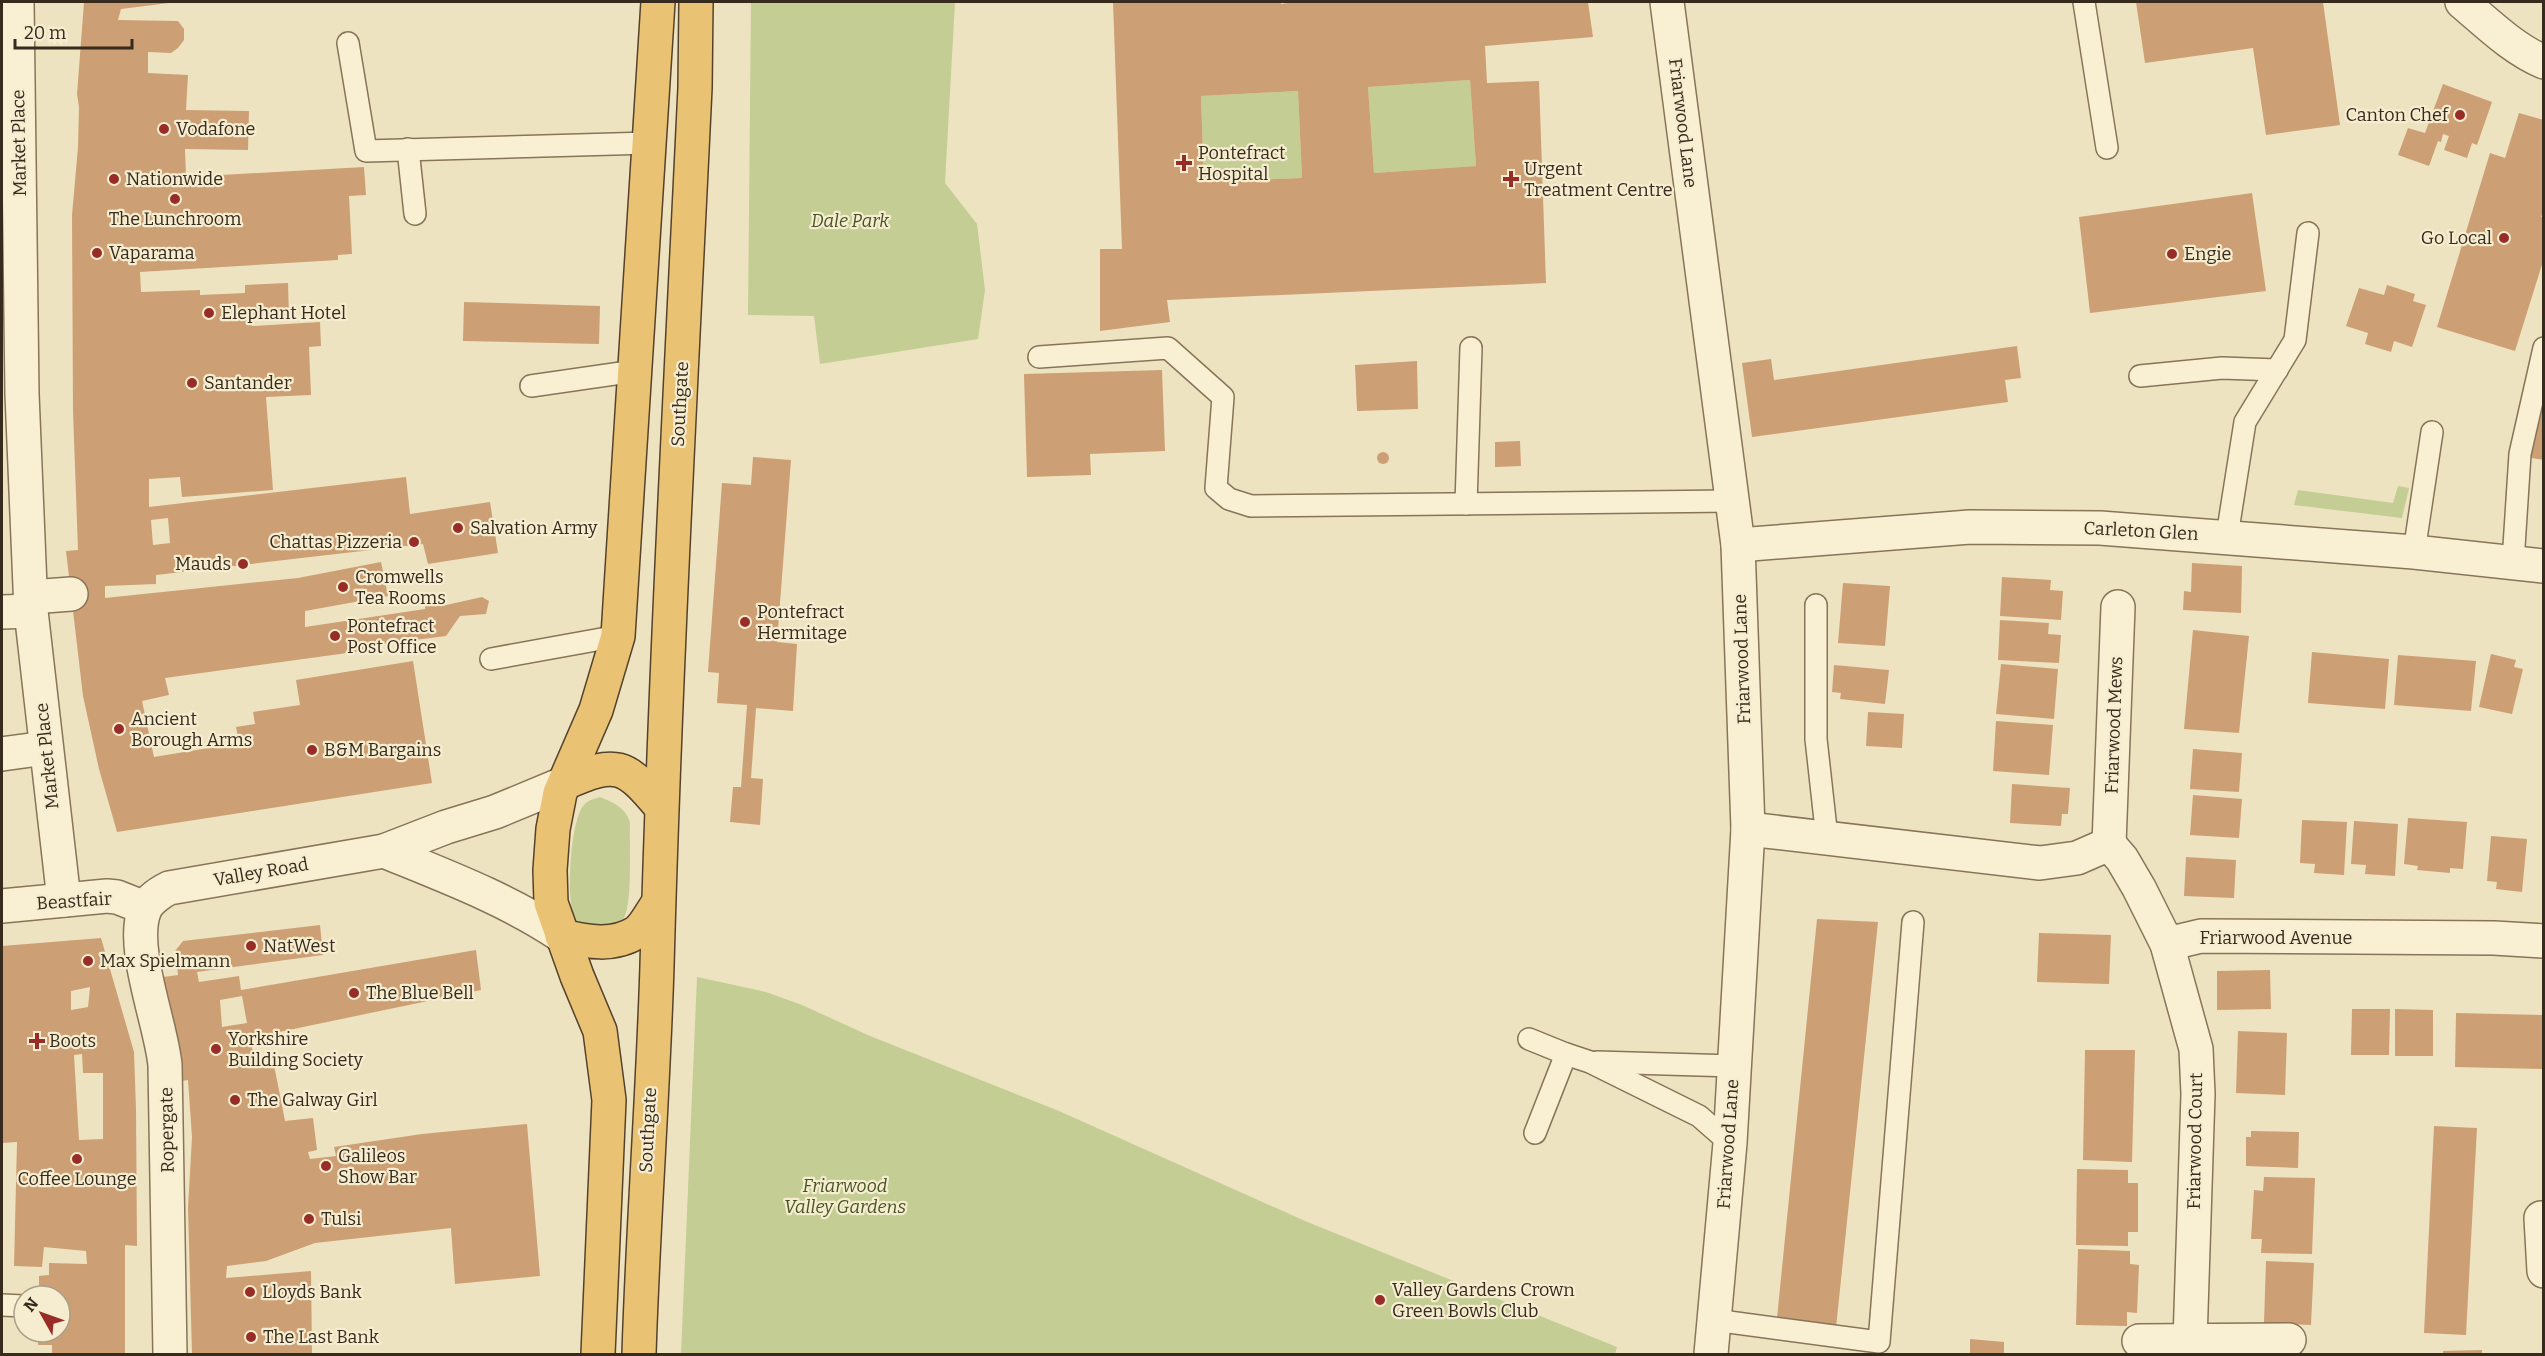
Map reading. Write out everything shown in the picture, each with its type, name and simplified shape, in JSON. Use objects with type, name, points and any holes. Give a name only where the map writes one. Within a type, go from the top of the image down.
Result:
[{"type":"highway","points":[[598,1354],[609,1100],[600,1031],[551,903],[550,870],[553,829],[560,794],[596,710],[618,636],[658,2]]},
{"type":"highway","name":"Southgate","points":[[639,1354],[642,1233],[656,985],[661,807],[695,88],[696,2]]},
{"type":"highway","points":[[565,783],[595,770],[613,768],[637,779],[661,807]]},
{"type":"highway","points":[[562,936],[589,943],[618,940],[638,931],[657,905]]},
{"type":"street","name":"Market Place","points":[[17,2],[11,326],[12,406],[21,607],[46,748],[64,900]]},
{"type":"street","name":"Friarwood Lane","points":[[1667,2],[1738,545],[1748,829],[1730,1143],[1711,1354]]},
{"type":"street","points":[[2462,2],[2530,56],[2544,62]]},
{"type":"street","name":"Carleton Glen","points":[[1738,545],[1970,527],[2100,528],[2227,536],[2528,564]]},
{"type":"street","points":[[21,607],[71,594]]},
{"type":"street","name":"Friarwood Mews","points":[[2109,844],[2118,607]]},
{"type":"street","points":[[2,754],[46,748]]},
{"type":"street","name":"Valley Road","points":[[145,908],[160,892],[169,888],[384,851],[446,827],[495,812],[565,783]]},
{"type":"street","points":[[1748,829],[2040,863],[2077,858],[2109,844],[2122,859],[2139,888],[2167,944]]},
{"type":"street","points":[[384,851],[500,900],[530,915],[562,936]]},
{"type":"street","name":"Beastfair","points":[[2,906],[107,896],[117,897],[145,908]]},
{"type":"street","name":"Ropergate","points":[[145,908],[142,962],[163,1044],[165,1065],[170,1354]]},
{"type":"street","name":"Friarwood Avenue","points":[[2167,944],[2201,936],[2494,938],[2544,941]]},
{"type":"street","name":"Friarwood Court","points":[[2167,944],[2196,1049],[2198,1094],[2190,1341]]},
{"type":"street","points":[[2541,1218],[2544,1270]]},
{"type":"street","points":[[2139,1341],[2289,1340]]},
{"type":"lane","points":[[2084,2],[2107,148]]},
{"type":"lane","points":[[348,43],[366,151],[649,142]]},
{"type":"lane","points":[[408,149],[415,214]]},
{"type":"lane","points":[[2227,536],[2245,422],[2295,340],[2308,233]]},
{"type":"lane","points":[[1039,357],[1168,348],[1223,397],[1216,488],[1229,499],[1251,506],[1732,501]]},
{"type":"lane","points":[[1466,504],[1471,348]]},
{"type":"lane","points":[[2528,564],[2520,454],[2544,348]]},
{"type":"lane","points":[[2140,376],[2222,368],[2277,370]]},
{"type":"lane","points":[[531,386],[634,371]]},
{"type":"lane","points":[[2414,552],[2432,432]]},
{"type":"lane","points":[[1816,605],[1816,739],[1827,837]]},
{"type":"lane","points":[[491,659],[618,636]]},
{"type":"lane","points":[[1714,1320],[1879,1342],[1913,922]]},
{"type":"lane","points":[[1528,1039],[1590,1062],[1699,1116],[1730,1143]]},
{"type":"lane","points":[[1535,1133],[1566,1054]]},
{"type":"lane","points":[[1590,1062],[1734,1066]]},
{"type":"green space","name":"Dale Park","points":[[751,2],[955,2],[945,183],[977,224],[985,290],[978,339],[820,364],[814,316],[748,315]]},
{"type":"green space","points":[[1470,80],[1476,166],[1374,173],[1368,87]]},
{"type":"green space","points":[[1298,91],[1302,178],[1204,182],[1201,96]]},
{"type":"green space","points":[[2398,486],[2409,488],[2402,518],[2294,505],[2298,490],[2393,503]]},
{"type":"green space","points":[[600,797],[622,809],[630,822],[630,886],[627,910],[620,924],[614,927],[594,929],[584,927],[576,921],[570,881],[572,844],[579,813],[586,803]]},
{"type":"green space","name":"Friarwood Valley Gardens","points":[[697,977],[766,992],[802,1005],[870,1036],[1059,1111],[1305,1221],[1617,1347],[1615,1354],[681,1354]]},
{"type":"building","points":[[84,2],[177,2],[121,9],[118,20],[178,21],[184,29],[184,40],[171,53],[148,52],[148,73],[188,75],[186,110],[249,111],[248,150],[185,149],[186,177],[364,167],[366,195],[349,196],[352,254],[338,255],[338,260],[140,272],[141,292],[200,290],[200,295],[245,293],[245,285],[288,283],[289,318],[251,320],[252,326],[320,322],[321,346],[309,347],[311,395],[266,397],[273,490],[182,497],[180,477],[149,479],[149,507],[406,477],[410,514],[490,502],[498,553],[428,564],[423,544],[156,575],[156,584],[105,586],[105,598],[298,578],[381,562],[388,596],[305,611],[305,627],[425,609],[426,599],[440,598],[442,606],[482,597],[489,601],[486,614],[460,616],[446,636],[369,646],[362,651],[165,678],[169,695],[142,701],[154,757],[239,743],[236,727],[255,724],[253,712],[300,705],[296,680],[413,661],[432,783],[117,832],[99,769],[83,696],[66,551],[78,550],[73,411],[72,215],[78,147],[77,94]],"holes":[[[168,518],[170,543],[153,545],[151,520]]]},
{"type":"building","points":[[1113,2],[1281,2],[1281,4],[1293,2],[1588,2],[1593,37],[1485,46],[1487,83],[1539,81],[1546,283],[1167,300],[1170,322],[1100,331],[1100,249],[1122,249]],"holes":[[[1470,80],[1476,166],[1374,173],[1368,87]],[[1298,91],[1302,178],[1204,182],[1201,96]]]},
{"type":"building","points":[[2136,2],[2323,2],[2340,125],[2266,135],[2253,48],[2145,63]]},
{"type":"building","name":"Canton Chef","points":[[2443,84],[2492,102],[2477,145],[2472,143],[2467,158],[2444,150],[2449,136],[2443,134],[2429,166],[2398,155],[2408,128],[2425,133]]},
{"type":"building","name":"Go Local","points":[[2519,113],[2544,120],[2544,210],[2541,217],[2544,217],[2544,258],[2515,351],[2437,327],[2490,153],[2505,158]]},
{"type":"building","name":"Engie","points":[[2252,193],[2266,291],[2090,313],[2079,217]]},
{"type":"building","points":[[2387,285],[2415,294],[2413,301],[2426,305],[2412,347],[2394,341],[2391,352],[2365,344],[2368,333],[2346,326],[2359,288],[2384,295]]},
{"type":"building","points":[[464,302],[600,306],[599,344],[463,341]]},
{"type":"building","points":[[2017,346],[2021,378],[2005,380],[2008,402],[1752,437],[1742,363],[1771,359],[1774,380]]},
{"type":"building","points":[[1417,361],[1418,409],[1357,411],[1355,365]]},
{"type":"building","points":[[1162,370],[1165,451],[1090,454],[1091,475],[1027,477],[1024,374]]},
{"type":"building","points":[[2544,392],[2544,460],[2526,457]]},
{"type":"building","points":[[1520,441],[1521,466],[1495,467],[1495,442]]},
{"type":"building","points":[[1385,452],[1389,458],[1385,464],[1381,464],[1377,456]]},
{"type":"building","name":"Pontefract Hermitage","points":[[753,457],[791,460],[777,642],[797,644],[793,711],[756,708],[751,778],[763,779],[760,825],[730,822],[733,787],[741,787],[747,705],[717,703],[719,673],[708,672],[722,483],[751,485]]},
{"type":"building","points":[[2192,563],[2242,566],[2241,613],[2183,610],[2184,591],[2191,592]]},
{"type":"building","points":[[2002,577],[2051,580],[2050,590],[2063,591],[2061,620],[2000,616]]},
{"type":"building","points":[[1843,583],[1890,586],[1885,646],[1838,643]]},
{"type":"building","points":[[2000,620],[2049,623],[2048,634],[2061,635],[2059,663],[1998,660]]},
{"type":"building","points":[[2193,630],[2249,636],[2239,733],[2184,729]]},
{"type":"building","points":[[2312,652],[2389,659],[2385,709],[2308,703]]},
{"type":"building","points":[[2491,654],[2516,660],[2514,667],[2523,669],[2512,714],[2479,707]]},
{"type":"building","points":[[2398,655],[2476,661],[2471,711],[2394,705]]},
{"type":"building","points":[[2001,664],[2058,669],[2054,719],[1996,714]]},
{"type":"building","points":[[1834,665],[1889,670],[1885,704],[1840,699],[1841,693],[1832,692]]},
{"type":"building","points":[[1868,712],[1904,714],[1902,748],[1866,746]]},
{"type":"building","points":[[1996,721],[2053,725],[2049,775],[1993,771]]},
{"type":"building","points":[[2193,749],[2242,753],[2239,792],[2190,789]]},
{"type":"building","points":[[2012,784],[2070,788],[2068,814],[2062,814],[2061,826],[2010,823]]},
{"type":"building","points":[[2193,795],[2242,799],[2239,838],[2190,835]]},
{"type":"building","points":[[2408,818],[2467,822],[2463,869],[2450,868],[2450,873],[2417,870],[2418,866],[2404,864]]},
{"type":"building","points":[[2302,820],[2347,822],[2344,875],[2314,873],[2315,864],[2300,863]]},
{"type":"building","points":[[2354,821],[2398,824],[2395,876],[2365,874],[2366,865],[2351,864]]},
{"type":"building","points":[[2491,836],[2527,839],[2522,892],[2496,889],[2497,882],[2487,881]]},
{"type":"building","points":[[2186,857],[2236,860],[2234,898],[2184,896]]},
{"type":"building","points":[[1817,919],[1878,922],[1836,1328],[1777,1318]]},
{"type":"building","points":[[320,925],[323,955],[197,972],[199,982],[239,976],[241,990],[476,950],[481,990],[250,1038],[256,1067],[274,1065],[285,1121],[313,1118],[317,1150],[308,1152],[310,1159],[336,1156],[334,1147],[422,1134],[527,1124],[540,1276],[455,1284],[451,1228],[315,1243],[266,1261],[227,1266],[226,1278],[311,1271],[312,1354],[192,1354],[188,1208],[192,1137],[188,1080],[182,1081],[182,1061],[168,1008],[163,977],[178,975],[175,951],[183,941]],"holes":[[[242,996],[247,1023],[222,1027],[220,1000]]]},
{"type":"building","points":[[2039,933],[2111,935],[2109,984],[2037,982]]},
{"type":"building","points":[[101,938],[134,1052],[137,1246],[125,1245],[125,1354],[52,1354],[52,1345],[38,1345],[72,1344],[72,1284],[39,1284],[39,1276],[49,1275],[49,1263],[87,1264],[86,1251],[44,1247],[42,1267],[14,1266],[17,1142],[2,1143],[2,946]],"holes":[[[90,987],[88,1007],[71,1010],[71,991]],[[82,1054],[83,1073],[103,1073],[103,1139],[79,1140],[74,1055]]]},
{"type":"building","points":[[2270,970],[2271,1009],[2217,1010],[2217,971]]},
{"type":"building","points":[[2352,1009],[2390,1009],[2389,1055],[2351,1055]]},
{"type":"building","points":[[2395,1009],[2433,1010],[2433,1056],[2395,1056]]},
{"type":"building","points":[[2456,1013],[2544,1015],[2544,1069],[2455,1067]]},
{"type":"building","points":[[2238,1031],[2287,1033],[2285,1095],[2236,1093]]},
{"type":"building","points":[[2085,1050],[2135,1050],[2132,1162],[2083,1160]]},
{"type":"building","points":[[2434,1126],[2477,1128],[2466,1335],[2424,1333]]},
{"type":"building","points":[[2251,1131],[2299,1132],[2298,1168],[2246,1166],[2246,1137],[2251,1137]]},
{"type":"building","points":[[2077,1169],[2128,1170],[2128,1183],[2138,1183],[2138,1232],[2128,1232],[2128,1246],[2076,1245]]},
{"type":"building","points":[[2264,1177],[2315,1178],[2312,1254],[2261,1253],[2262,1239],[2251,1239],[2254,1190],[2263,1191]]},
{"type":"building","points":[[2078,1249],[2130,1251],[2130,1264],[2139,1265],[2137,1313],[2127,1312],[2127,1326],[2076,1325]]},
{"type":"building","points":[[2266,1261],[2314,1263],[2311,1325],[2264,1323]]},
{"type":"building","points":[[1970,1339],[2004,1342],[2004,1354],[1970,1354]]},
{"type":"building","points":[[2482,1350],[2482,1354],[2443,1354],[2443,1351]]},
{"type":"place","name":"Canton Chef","points":[[2460,115]]},
{"type":"place","name":"Vodafone","points":[[164,129]]},
{"type":"place","name":"Pontefract Hospital","points":[[1184,163]]},
{"type":"place","name":"Nationwide","points":[[114,179]]},
{"type":"place","name":"Urgent Treatment Centre","points":[[1511,179]]},
{"type":"place","name":"The Lunchroom","points":[[175,199]]},
{"type":"place","name":"Go Local","points":[[2504,238]]},
{"type":"place","name":"Vaparama","points":[[97,253]]},
{"type":"place","name":"Engie","points":[[2172,254]]},
{"type":"place","name":"Elephant Hotel","points":[[209,313]]},
{"type":"place","name":"Santander","points":[[192,383]]},
{"type":"place","name":"Salvation Army","points":[[458,528]]},
{"type":"place","name":"Chattas Pizzeria","points":[[414,542]]},
{"type":"place","name":"Mauds","points":[[243,564]]},
{"type":"place","name":"Cromwells Tea Rooms","points":[[343,587]]},
{"type":"place","name":"Pontefract Hermitage","points":[[745,622]]},
{"type":"place","name":"Pontefract Post Office","points":[[335,636]]},
{"type":"place","name":"Ancient Borough Arms","points":[[119,729]]},
{"type":"place","name":"B&M Bargains","points":[[312,750]]},
{"type":"place","name":"NatWest","points":[[251,946]]},
{"type":"place","name":"Max Spielmann","points":[[88,961]]},
{"type":"place","name":"The Blue Bell","points":[[354,993]]},
{"type":"place","name":"Boots","points":[[37,1041]]},
{"type":"place","name":"Yorkshire Building Society","points":[[216,1049]]},
{"type":"place","name":"The Galway Girl","points":[[235,1100]]},
{"type":"place","name":"Coffee Lounge","points":[[77,1159]]},
{"type":"place","name":"Galileos Show Bar","points":[[326,1166]]},
{"type":"place","name":"Tulsi","points":[[309,1219]]},
{"type":"place","name":"Lloyds Bank","points":[[250,1292]]},
{"type":"place","name":"Valley Gardens Crown Green Bowls Club","points":[[1380,1300]]},
{"type":"place","name":"The Last Bank","points":[[251,1337]]}]
